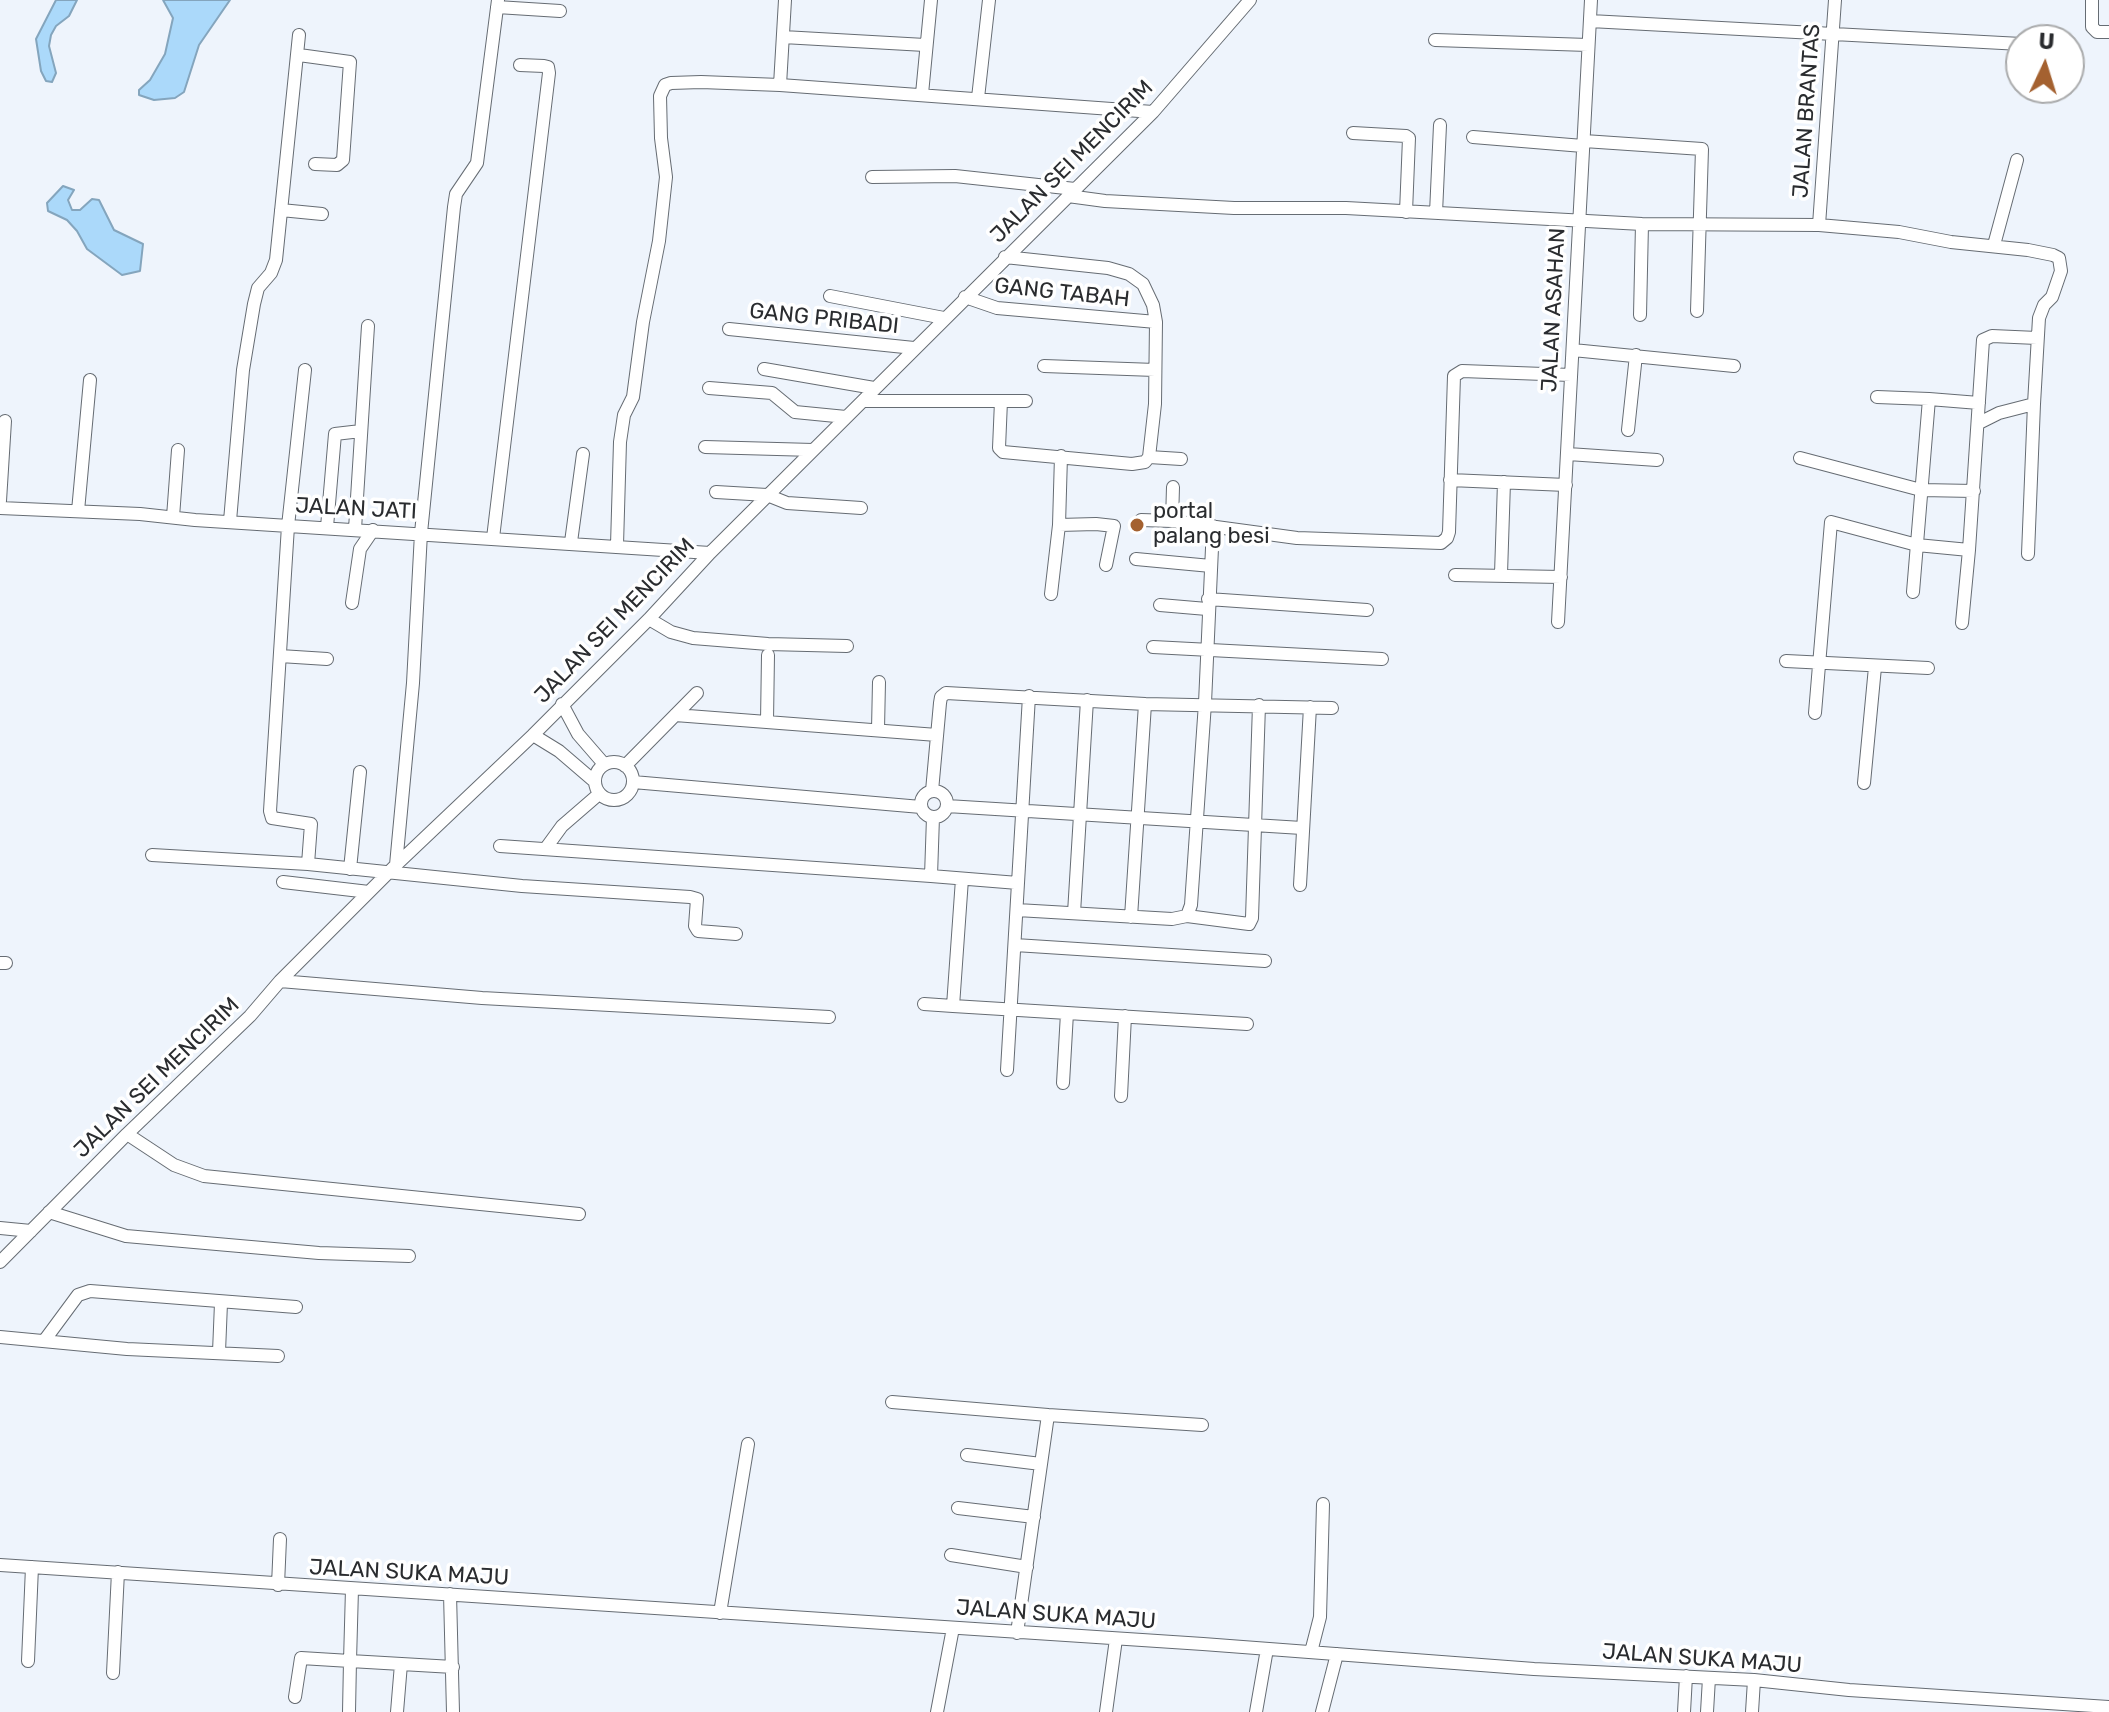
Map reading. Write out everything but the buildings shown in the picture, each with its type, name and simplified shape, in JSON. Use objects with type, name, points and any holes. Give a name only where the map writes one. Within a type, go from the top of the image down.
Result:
[{"type":"street","points":[[780,85],[785,0]]},
{"type":"street","points":[[922,94],[931,0]]},
{"type":"street","points":[[978,98],[989,0]]},
{"type":"street","name":"JALAN SEI MENCIRIM","points":[[0,1262],[250,1016],[280,981],[392,869],[533,735],[767,495],[1153,112],[1250,0]]},
{"type":"street","name":"JALAN ASAHAN","points":[[1558,622],[1591,0]]},
{"type":"street","name":"JALAN BRANTAS","points":[[1819,225],[1835,0]]},
{"type":"street","points":[[2092,0],[2094,30],[2109,32]]},
{"type":"street","points":[[392,869],[413,683],[421,533],[456,194],[477,163],[498,3],[560,11]]},
{"type":"street","points":[[1590,21],[2005,43]]},
{"type":"street","points":[[230,521],[243,370],[254,304],[258,288],[271,273],[276,260],[299,35]]},
{"type":"street","points":[[783,37],[925,45]]},
{"type":"street","points":[[1435,40],[1588,45]]},
{"type":"street","points":[[299,55],[350,62],[343,160],[337,165],[315,164]]},
{"type":"street","points":[[493,538],[549,73],[548,67],[520,65]]},
{"type":"street","points":[[617,545],[620,442],[624,415],[633,397],[643,322],[659,241],[666,177],[661,138],[662,90],[665,85],[678,82],[780,85],[1153,112]]},
{"type":"street","points":[[1436,213],[1440,125]]},
{"type":"street","points":[[1353,133],[1409,138],[1406,212]]},
{"type":"street","points":[[1473,137],[1701,147],[1697,311]]},
{"type":"street","points":[[1994,245],[2017,160]]},
{"type":"street","points":[[872,177],[955,176],[1169,205],[1346,208],[1642,224],[1819,225],[1899,232],[1951,242],[2045,252],[2059,258],[2061,271],[2052,297],[2041,311],[2037,338],[2028,554]]},
{"type":"street","points":[[281,210],[322,214]]},
{"type":"street","points":[[1640,315],[1642,224]]},
{"type":"street","points":[[1001,401],[999,451],[1132,464],[1145,462],[1149,457],[1155,404],[1156,322],[1143,284],[1129,274],[1096,266],[1005,257]]},
{"type":"street","points":[[830,296],[944,318]]},
{"type":"street","name":"GANG TABAH","points":[[965,297],[997,308],[1156,322]]},
{"type":"street","points":[[355,529],[368,326]]},
{"type":"street","name":"GANG PRIBADI","points":[[729,329],[914,348]]},
{"type":"street","points":[[1962,623],[1984,338],[2037,338]]},
{"type":"street","points":[[1573,350],[1734,366]]},
{"type":"street","points":[[1628,430],[1636,355]]},
{"type":"street","points":[[1044,366],[1155,370]]},
{"type":"street","points":[[764,369],[874,388]]},
{"type":"street","points":[[305,370],[288,526],[270,811],[272,818],[311,824],[308,864]]},
{"type":"street","points":[[1141,520],[1172,521],[1297,538],[1441,543],[1449,532],[1452,383],[1458,372],[1571,375]]},
{"type":"street","points":[[78,511],[90,380]]},
{"type":"street","points":[[709,388],[772,393],[795,412],[846,417]]},
{"type":"street","points":[[1877,397],[1979,403]]},
{"type":"street","points":[[1913,592],[1929,399]]},
{"type":"street","points":[[863,401],[1026,401]]},
{"type":"street","points":[[1979,423],[1999,413],[2034,404]]},
{"type":"street","points":[[0,501],[5,421]]},
{"type":"street","points":[[327,527],[335,434],[361,431]]},
{"type":"street","points":[[705,447],[813,450]]},
{"type":"street","points":[[173,517],[178,450]]},
{"type":"street","points":[[571,542],[583,454]]},
{"type":"street","points":[[1568,454],[1657,460]]},
{"type":"street","points":[[1051,594],[1059,525],[1061,456]]},
{"type":"street","points":[[1149,457],[1181,459]]},
{"type":"street","points":[[1800,458],[1921,490],[1974,491]]},
{"type":"street","points":[[1450,480],[1566,485]]},
{"type":"street","points":[[1501,574],[1504,482]]},
{"type":"street","points":[[1172,521],[1173,487]]},
{"type":"street","points":[[716,492],[767,495],[787,503],[861,508]]},
{"type":"street","name":"JALAN JATI","points":[[0,508],[710,553]]},
{"type":"street","points":[[1815,713],[1831,522],[1917,545],[1969,550]]},
{"type":"street","points":[[1059,525],[1114,526],[1106,565]]},
{"type":"street","points":[[1187,916],[1191,905],[1205,703],[1213,526]]},
{"type":"street","points":[[352,603],[360,549],[373,530]]},
{"type":"street","points":[[1136,559],[1211,566]]},
{"type":"street","points":[[1455,575],[1561,577]]},
{"type":"street","points":[[1160,605],[1367,610]]},
{"type":"street","points":[[649,619],[671,632],[693,638],[847,646]]},
{"type":"street","points":[[1153,647],[1382,659]]},
{"type":"street","points":[[767,721],[768,655]]},
{"type":"street","points":[[280,656],[327,659]]},
{"type":"street","points":[[1786,661],[1928,668]]},
{"type":"street","points":[[1864,783],[1875,667]]},
{"type":"street","points":[[878,729],[879,682]]},
{"type":"street","points":[[625,766],[697,693]]},
{"type":"street","points":[[932,791],[941,697],[946,693],[1145,704],[1332,708]]},
{"type":"street","points":[[1007,1070],[1029,696]]},
{"type":"street","points":[[1074,913],[1087,700]]},
{"type":"street","points":[[562,704],[578,734],[604,764]]},
{"type":"street","points":[[1131,917],[1145,704]]},
{"type":"street","points":[[1017,910],[1172,919],[1187,916],[1247,925],[1252,922],[1259,705]]},
{"type":"street","points":[[1300,885],[1310,707]]},
{"type":"street","points":[[675,715],[937,735]]},
{"type":"street","points":[[559,751],[578,734]]},
{"type":"street","points":[[533,735],[559,751],[596,788],[604,798],[617,800],[628,794],[633,782],[625,766],[614,762],[604,764],[598,770],[596,788],[546,848]]},
{"type":"street","points":[[350,869],[360,772]]},
{"type":"street","points":[[633,782],[921,807]]},
{"type":"street","points":[[932,791],[944,795],[947,806],[942,815],[933,817],[925,814],[921,807],[924,795],[932,791]]},
{"type":"street","points":[[947,806],[1302,828]]},
{"type":"street","points":[[931,876],[933,817]]},
{"type":"street","points":[[500,846],[1018,883]]},
{"type":"street","points":[[152,855],[350,869],[392,869],[522,886],[690,897],[697,899],[695,926],[698,931],[736,934]]},
{"type":"street","points":[[953,1006],[962,879]]},
{"type":"street","points":[[283,882],[369,892]]},
{"type":"street","points":[[1015,945],[1265,961]]},
{"type":"street","points":[[280,981],[482,998],[829,1017]]},
{"type":"street","points":[[924,1004],[1247,1024]]},
{"type":"street","points":[[1063,1083],[1067,1013]]},
{"type":"street","points":[[1121,1096],[1125,1016]]},
{"type":"street","points":[[127,1134],[174,1165],[204,1176],[579,1214]]},
{"type":"street","points":[[49,1212],[126,1236],[319,1253],[409,1256]]},
{"type":"street","points":[[0,1228],[31,1231]]},
{"type":"street","points":[[44,1341],[82,1292],[296,1307]]},
{"type":"street","points":[[219,1352],[221,1303]]},
{"type":"street","points":[[0,1337],[127,1349],[278,1356]]},
{"type":"street","points":[[892,1402],[1202,1425]]},
{"type":"street","points":[[1017,1633],[1048,1415]]},
{"type":"street","points":[[720,1613],[748,1444]]},
{"type":"street","points":[[967,1455],[1041,1464]]},
{"type":"street","points":[[1311,1652],[1320,1617],[1323,1504]]},
{"type":"street","points":[[958,1508],[1034,1517]]},
{"type":"street","points":[[278,1585],[280,1539]]},
{"type":"street","points":[[951,1555],[1027,1567]]},
{"type":"street","name":"JALAN SUKA MAJU","points":[[0,1565],[1534,1669],[1754,1680],[1849,1690],[2109,1707]]},
{"type":"street","points":[[28,1661],[32,1567]]},
{"type":"street","points":[[113,1673],[118,1572]]},
{"type":"street","points":[[349,1712],[352,1589]]},
{"type":"street","points":[[450,1594],[453,1712]]},
{"type":"street","points":[[937,1712],[953,1628]]},
{"type":"street","points":[[1106,1712],[1116,1639]]},
{"type":"street","points":[[1256,1712],[1267,1649]]},
{"type":"street","points":[[1322,1712],[1337,1654]]},
{"type":"street","points":[[295,1697],[301,1658],[453,1667]]},
{"type":"street","points":[[397,1712],[401,1664]]},
{"type":"street","points":[[1684,1712],[1686,1676]]},
{"type":"street","points":[[1707,1712],[1709,1678]]},
{"type":"street","points":[[1752,1712],[1754,1680]]},
{"type":"water","points":[[56,0],[77,0],[69,16],[56,26],[51,35],[49,46],[56,73],[52,82],[46,81],[41,71],[36,39]]},
{"type":"water","points":[[163,0],[230,0],[199,45],[184,92],[175,98],[154,100],[139,95],[139,90],[150,80],[165,54],[173,18]]},
{"type":"water","points":[[63,186],[74,190],[68,200],[72,210],[80,210],[92,199],[99,200],[114,230],[143,244],[140,271],[122,275],[87,249],[67,220],[48,211],[47,203]]},
{"type":"place","name":"portal palang besi","points":[[1137,525]]}]
